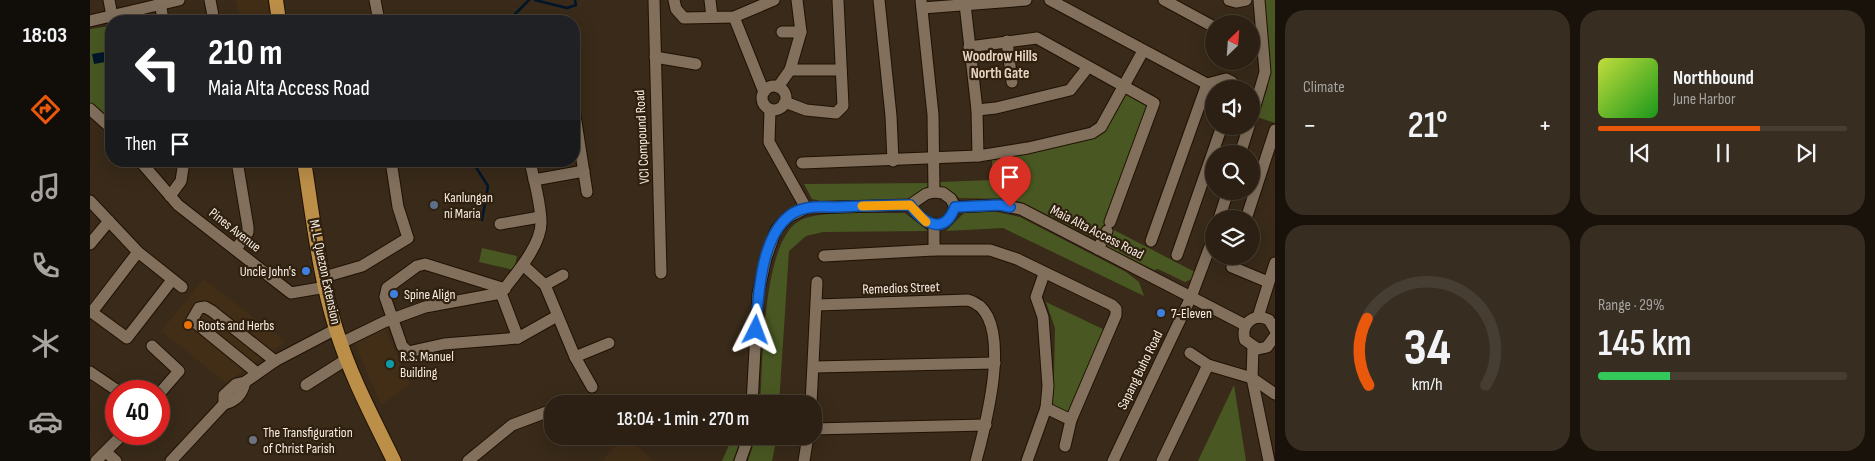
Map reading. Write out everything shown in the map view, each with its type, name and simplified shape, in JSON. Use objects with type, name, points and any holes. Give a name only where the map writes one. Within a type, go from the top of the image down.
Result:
[{"type":"main road","points":[[276,0],[279,15]]},
{"type":"main road","name":"M. L. Quezon Extension","points":[[305,167],[325,282],[336,329],[347,359],[394,461]]},
{"type":"street","points":[[109,0],[111,15]]},
{"type":"street","points":[[123,15],[160,2],[179,0]]},
{"type":"street","points":[[210,0],[213,15]]},
{"type":"street","points":[[375,0],[378,15]]},
{"type":"street","name":"VCI Compound Road","points":[[654,0],[660,273]]},
{"type":"street","points":[[674,0],[676,9],[684,18],[734,17],[774,0]]},
{"type":"street","points":[[710,0],[712,17]]},
{"type":"street","points":[[778,87],[790,70],[800,32],[797,0]]},
{"type":"street","points":[[785,102],[806,110],[836,113],[843,106],[838,0]]},
{"type":"street","points":[[879,0],[891,116],[892,161]]},
{"type":"street","points":[[934,192],[933,115],[922,4],[965,4],[1026,0]]},
{"type":"street","points":[[1050,0],[1205,82]]},
{"type":"street","points":[[1164,0],[1205,22]]},
{"type":"street","points":[[1229,0],[1246,0]]},
{"type":"street","points":[[1257,15],[1258,0]]},
{"type":"street","points":[[160,2],[162,15]]},
{"type":"street","points":[[965,4],[977,110],[978,156]]},
{"type":"street","points":[[734,17],[764,92],[763,103],[770,110],[769,142],[806,208]]},
{"type":"street","points":[[90,21],[105,20]]},
{"type":"street","points":[[782,32],[800,32]]},
{"type":"street","points":[[969,47],[1037,38],[1154,103],[1098,249]]},
{"type":"street","points":[[1007,41],[1012,82]]},
{"type":"street","points":[[802,163],[892,161],[978,156],[1028,148],[1092,132],[1100,127],[1125,87],[1144,51]]},
{"type":"street","points":[[1260,51],[1265,72],[1260,89]]},
{"type":"street","points":[[655,57],[696,64]]},
{"type":"street","points":[[977,110],[996,108],[1070,90],[1088,67]]},
{"type":"street","points":[[790,70],[841,70]]},
{"type":"street","points":[[764,92],[769,87],[778,87],[785,93],[785,102],[779,109],[770,110]]},
{"type":"street","points":[[1151,241],[1205,92]]},
{"type":"street","points":[[90,108],[105,122]]},
{"type":"street","points":[[1249,210],[1275,130]]},
{"type":"street","points":[[1177,255],[1219,135]]},
{"type":"street","points":[[580,153],[587,192]]},
{"type":"street","name":"Pines Avenue","points":[[145,167],[178,205],[291,293],[325,282],[362,266],[408,238],[398,207],[393,167]]},
{"type":"street","points":[[170,196],[181,181],[183,167]]},
{"type":"street","points":[[236,250],[248,232],[238,167]]},
{"type":"street","points":[[341,343],[392,319],[425,307],[503,291],[523,265],[540,230],[540,217],[531,167]]},
{"type":"street","points":[[534,180],[584,171]]},
{"type":"street","points":[[752,395],[758,294],[766,258],[776,230],[788,217],[806,208],[910,205],[926,194],[934,192],[943,193],[951,199],[955,207],[952,216],[934,228]]},
{"type":"street","points":[[90,201],[138,252],[182,287]]},
{"type":"street","points":[[910,205],[925,222],[934,228]]},
{"type":"street","name":"Maia Alta Access Road","points":[[955,207],[1000,205],[1021,209],[1245,325]]},
{"type":"street","points":[[500,224],[540,217]]},
{"type":"street","points":[[90,244],[109,221]]},
{"type":"street","points":[[934,228],[934,250]]},
{"type":"street","points":[[824,256],[934,250],[990,250],[1016,259],[1112,305],[1116,309],[1116,315],[1071,420],[1065,446]]},
{"type":"street","points":[[138,252],[91,311],[127,338],[172,280]]},
{"type":"street","name":"Sapang Buho Road","points":[[1113,461],[1191,297],[1205,260]]},
{"type":"street","points":[[1258,317],[1275,263]]},
{"type":"street","points":[[503,291],[433,266],[421,265],[388,288],[385,297],[402,346],[408,352],[444,344],[518,338],[557,316]]},
{"type":"street","points":[[523,265],[545,285],[575,357],[592,387]]},
{"type":"street","points":[[1232,265],[1232,267],[1268,282]]},
{"type":"street","points":[[1027,461],[1046,408],[1048,386],[1044,325],[1036,297],[1044,274]]},
{"type":"street","points":[[545,285],[564,275]]},
{"type":"street","points":[[812,395],[817,282]]},
{"type":"street","points":[[503,291],[518,338]]},
{"type":"street","name":"Remedios Street","points":[[817,305],[968,300],[984,308],[992,332],[995,363]]},
{"type":"street","points":[[257,373],[192,320],[199,308],[205,307],[212,311],[275,361]]},
{"type":"street","points":[[1253,347],[1267,347],[1275,336],[1269,320],[1258,317],[1249,321],[1245,325],[1244,335],[1253,347],[1252,378],[1269,461]]},
{"type":"street","points":[[171,461],[224,404],[233,401],[243,392],[245,382],[275,361],[336,329]]},
{"type":"street","points":[[575,357],[609,343]]},
{"type":"street","points":[[152,346],[178,368],[177,374],[170,382]]},
{"type":"street","points":[[1190,353],[1208,365],[1252,378],[1275,394]]},
{"type":"street","points":[[306,385],[347,359]]},
{"type":"street","points":[[814,367],[995,363],[994,391],[976,461]]},
{"type":"street","points":[[1162,461],[1208,365]]},
{"type":"street","points":[[90,372],[105,382]]},
{"type":"street","points":[[1046,408],[1071,420]]},
{"type":"street","points":[[468,461],[512,425],[544,413]]},
{"type":"street","points":[[822,429],[986,425]]},
{"type":"street","points":[[96,461],[113,445]]},
{"type":"street","points":[[740,461],[746,445]]},
{"type":"street","points":[[804,461],[807,445]]},
{"type":"street","points":[[106,452],[116,461]]},
{"type":"shaded area","points":[[236,0],[267,0],[269,15],[239,15]]},
{"type":"shaded area","points":[[204,279],[286,342],[226,383],[161,331]]},
{"type":"shaded area","points":[[385,328],[410,385],[381,405],[354,342]]},
{"type":"shaded area","points":[[617,445],[635,445],[654,461],[602,461]]},
{"type":"green space","points":[[1262,0],[1275,0],[1275,123],[1260,118],[1260,109],[1268,86]]},
{"type":"green space","points":[[105,27],[105,118],[90,105],[90,29]]},
{"type":"green space","points":[[1127,93],[1150,106],[1098,240],[1024,203],[1009,199],[959,198],[951,191],[941,187],[940,182],[992,180],[992,160],[1066,145],[1105,129]]},
{"type":"green space","points":[[930,183],[930,187],[913,199],[821,201],[812,199],[804,184]]},
{"type":"green space","points":[[992,211],[1020,217],[1126,272],[1139,282],[1144,296],[1003,228],[946,231],[964,213]]},
{"type":"green space","points":[[850,213],[905,213],[928,231],[823,232],[806,236],[789,251],[780,395],[761,395],[764,334],[771,278],[778,253],[787,233],[799,221],[808,217]]},
{"type":"green space","points":[[1112,229],[1195,272],[1192,279],[1185,282],[1158,269],[1154,270],[1104,245]]},
{"type":"green space","points":[[482,248],[517,256],[514,270],[479,262]]},
{"type":"green space","points":[[1046,302],[1107,331],[1070,415],[1050,404],[1054,380],[1055,328]]},
{"type":"green space","points":[[1234,385],[1246,461],[1198,461]]},
{"type":"green space","points":[[729,445],[739,445],[733,461],[722,461]]},
{"type":"green space","points":[[753,445],[775,445],[772,461],[748,461]]},
{"type":"water","points":[[105,52],[105,62],[94,64],[92,54]]},
{"type":"waterway","points":[[515,15],[529,0]]},
{"type":"waterway","points":[[535,0],[567,8],[576,5],[575,0]]},
{"type":"waterway","points":[[476,167],[488,186],[482,220]]},
{"type":"slow traffic","points":[[862,206],[910,205],[918,216],[926,222]]},
{"type":"place","name":"Kanlungan ni Maria","points":[[434,205]]},
{"type":"place","name":"Uncle John's","points":[[306,271]]},
{"type":"place","name":"Spine Align","points":[[394,294]]},
{"type":"place","name":"7-Eleven","points":[[1161,313]]},
{"type":"place","name":"Roots and Herbs","points":[[188,325]]},
{"type":"place","name":"R.S. Manuel Building","points":[[390,364]]},
{"type":"place","name":"The Transfiguration of Christ Parish","points":[[253,440]]},
{"type":"district","name":"Woodrow Hills North Gate","points":[[1000,64]]},
{"type":"route","points":[[756,330],[758,294],[766,258],[776,230],[788,217],[806,208],[910,205],[925,222],[934,224],[944,223],[952,216],[955,207],[1000,205],[1010,207]]}]
